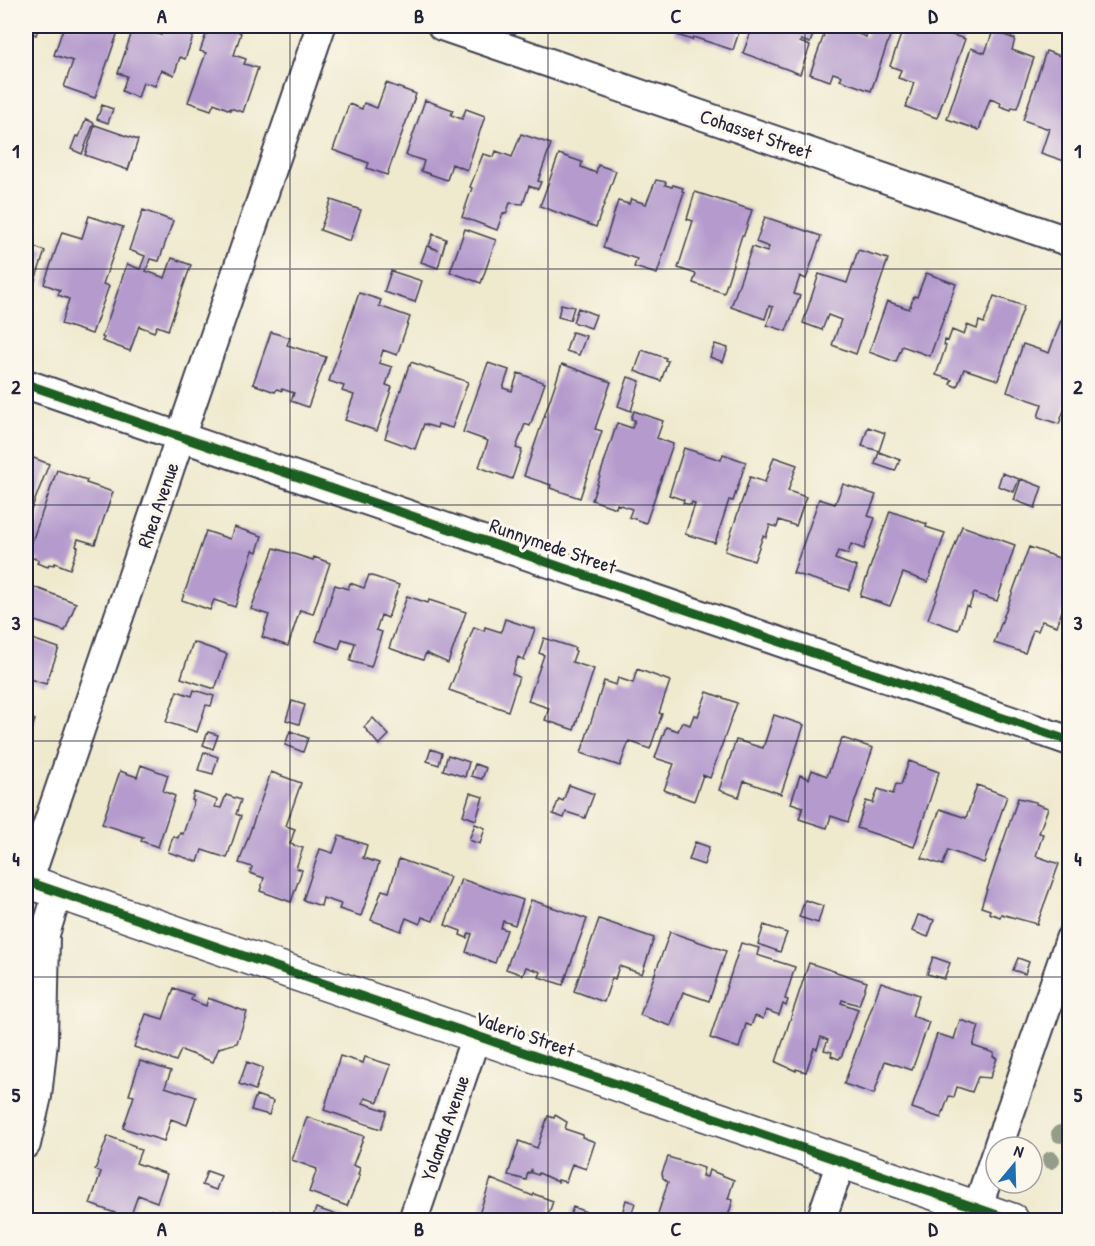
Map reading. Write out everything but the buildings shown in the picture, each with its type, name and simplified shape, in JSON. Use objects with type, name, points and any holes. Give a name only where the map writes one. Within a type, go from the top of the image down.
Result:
[{"type":"street","name":"Rhea Avenue","points":[[26,1144],[37,1096],[43,1042],[45,933],[37,885],[181,437],[321,26]]},
{"type":"street","name":"Cohasset Street","points":[[441,26],[1070,242]]},
{"type":"street","name":"Runnymede Street","points":[[26,384],[1070,741]]},
{"type":"street","name":"Valerio Street","points":[[37,885],[1012,1221]]},
{"type":"street","points":[[1002,1135],[1070,939]]},
{"type":"street","name":"Yolanda Avenue","points":[[413,1221],[477,1036]]},
{"type":"street","points":[[821,1221],[841,1162]]},
{"type":"street","points":[[977,1209],[984,1188]]},
{"type":"cycle path","points":[[26,384],[1070,741]]},
{"type":"cycle path","points":[[26,881],[1012,1220]]}]
